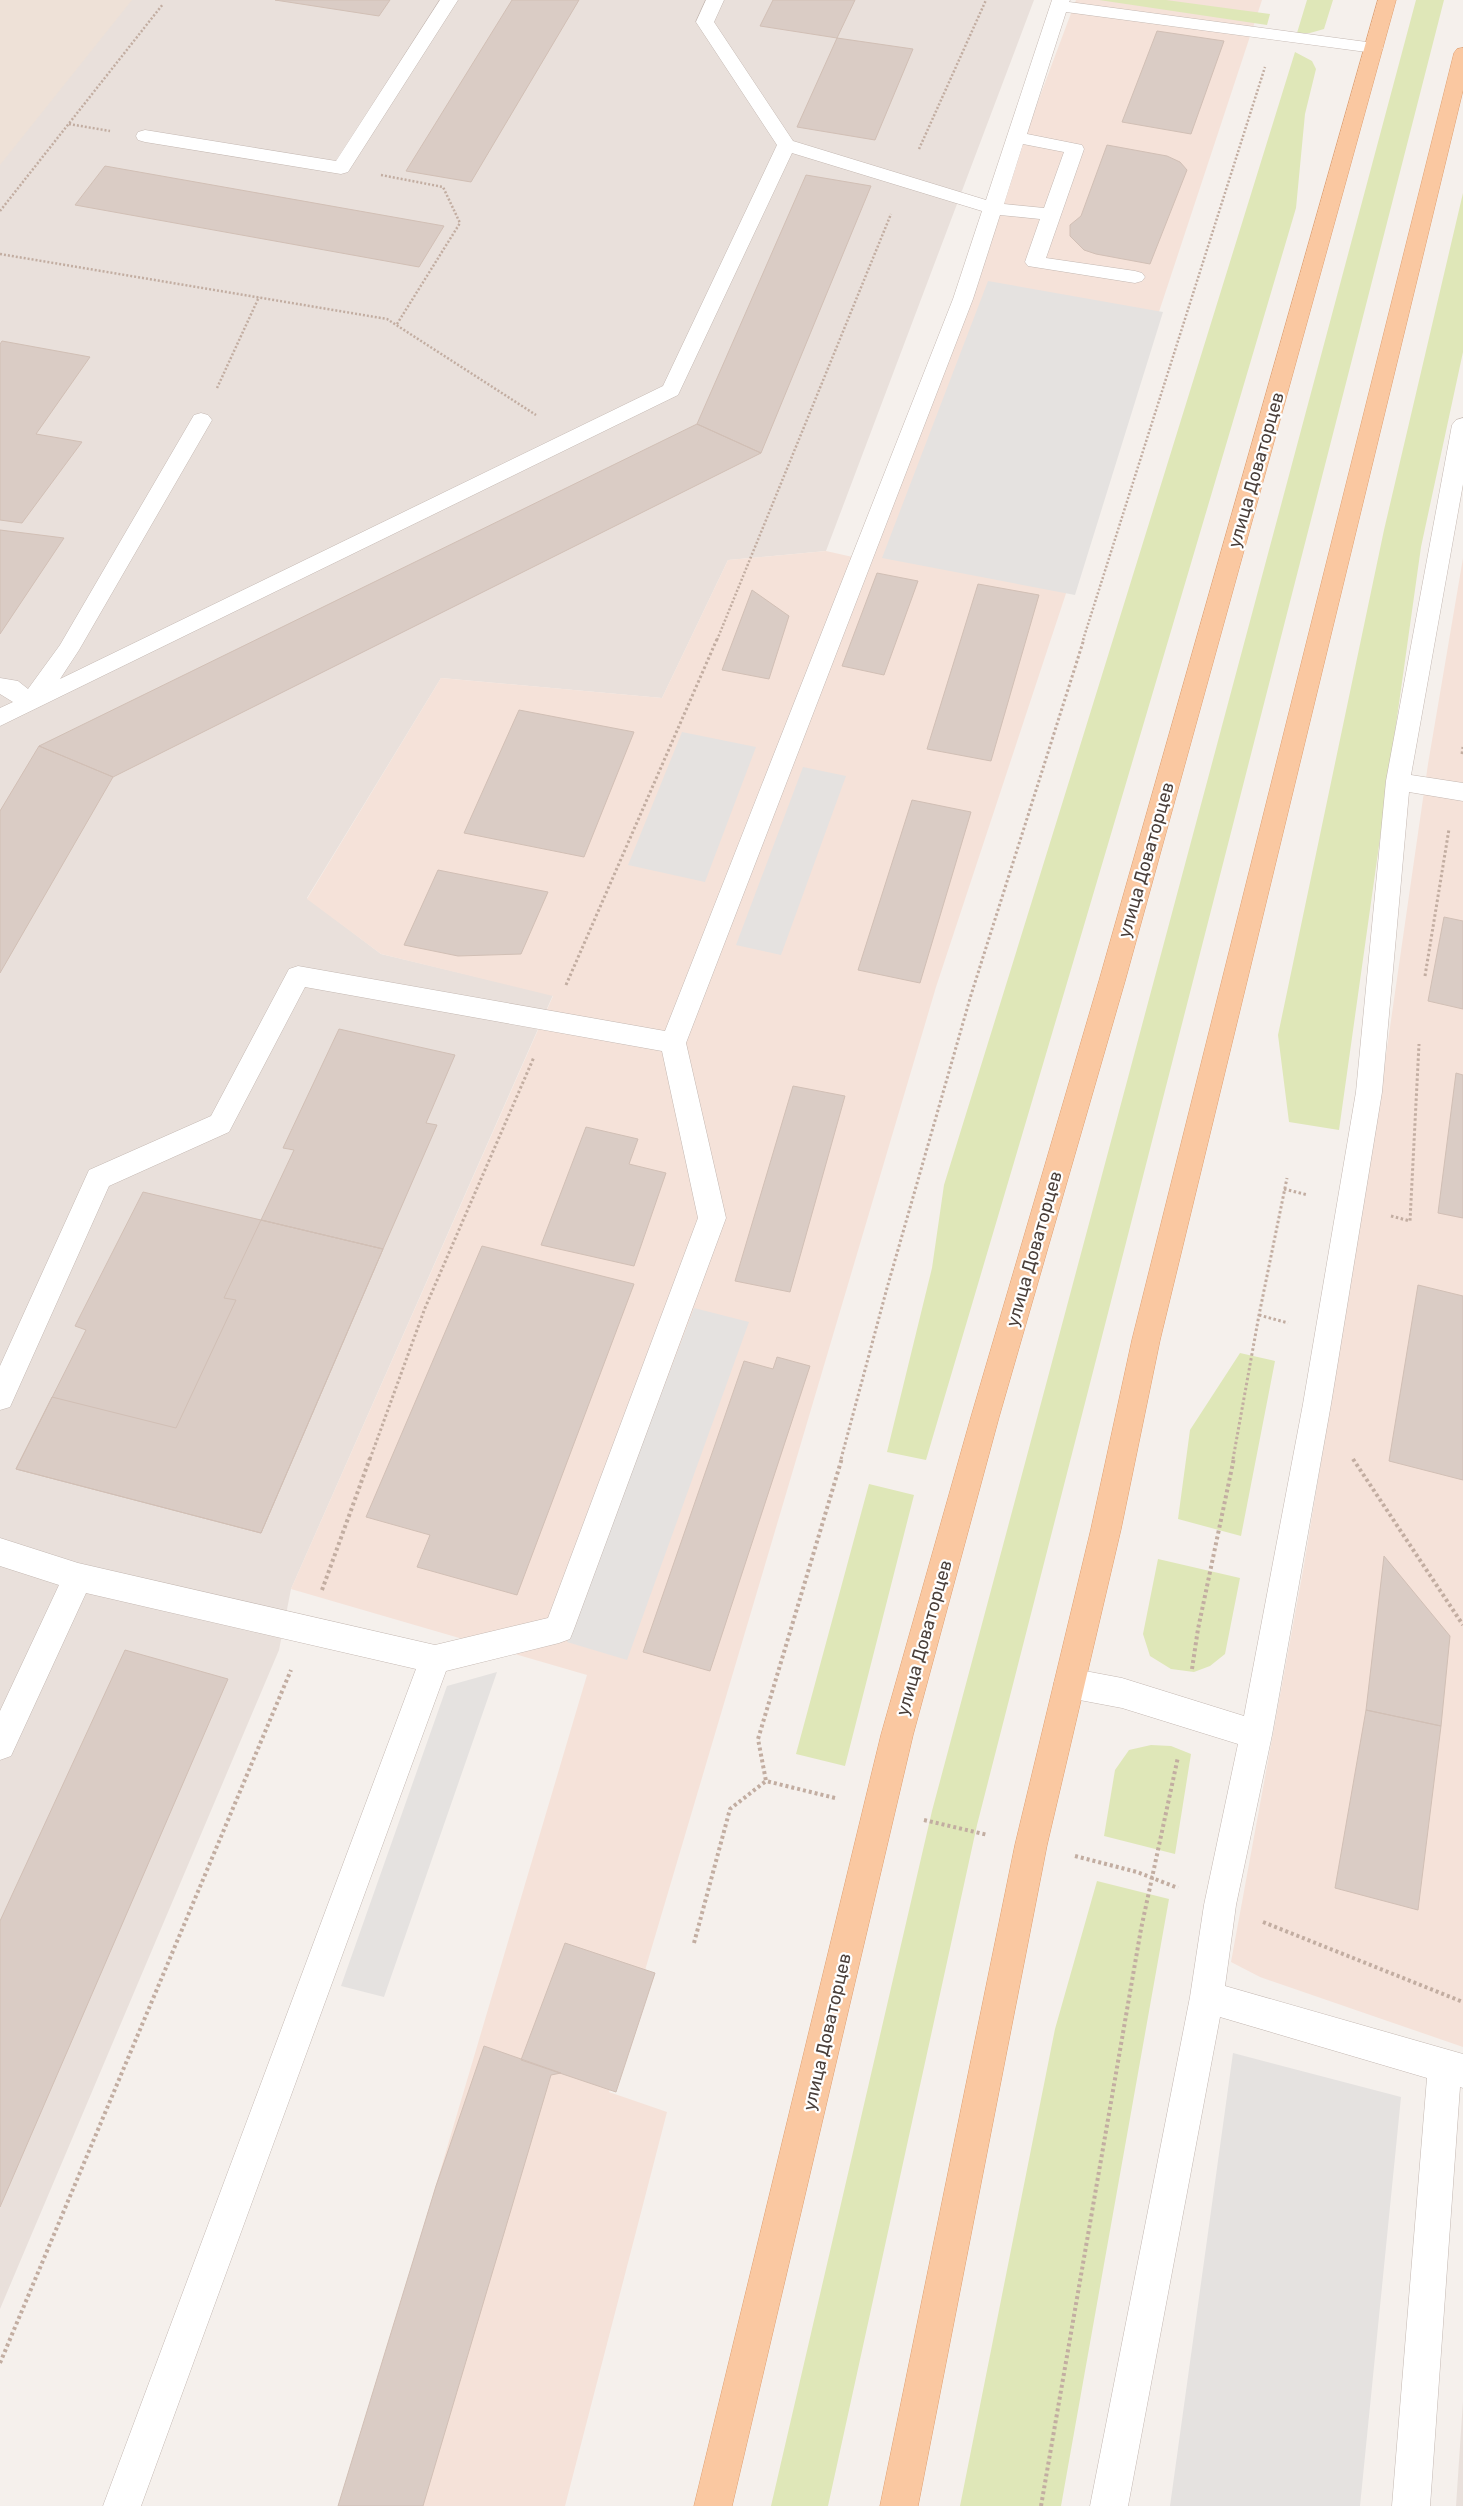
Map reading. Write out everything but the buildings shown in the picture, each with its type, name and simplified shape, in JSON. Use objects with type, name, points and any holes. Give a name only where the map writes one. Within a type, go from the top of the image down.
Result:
[{"type":"main road","name":"улица Доваторцев","points":[[713,2506],[897,1735],[985,1417],[1110,989],[1387,0]]},
{"type":"main road","points":[[899,2506],[1031,1845],[1106,1529],[1146,1340],[1463,54]]},
{"type":"street","points":[[146,136],[341,168],[449,0]]},
{"type":"street","points":[[715,0],[705,22],[786,145],[992,208],[1051,215]]},
{"type":"street","points":[[0,1552],[78,1577],[435,1659],[559,1628],[712,1218],[674,1043],[963,299],[1060,3],[1374,48]]},
{"type":"street","points":[[1016,137],[1075,149],[1036,262],[1135,277]]},
{"type":"street","points":[[0,718],[671,390],[786,145]]},
{"type":"street","points":[[31,703],[68,650],[201,420]]},
{"type":"street","points":[[1109,2506],[1207,1997],[1220,1905],[1256,1735],[1317,1404],[1369,1092],[1398,781],[1463,424]]},
{"type":"street","points":[[0,686],[10,687],[31,703]]},
{"type":"street","points":[[1398,781],[1459,792]]},
{"type":"street","points":[[0,1398],[98,1178],[220,1124],[298,976],[674,1043]]},
{"type":"street","points":[[0,1745],[78,1577]]},
{"type":"street","points":[[122,2506],[435,1659]]},
{"type":"street","points":[[1069,1683],[1122,1693],[1256,1735]]},
{"type":"street","points":[[1207,1997],[1454,2069],[1411,2506]]},
{"type":"path","points":[[565,988],[708,662],[905,180],[986,0]]},
{"type":"path","points":[[0,211],[163,4]]},
{"type":"path","points":[[766,1781],[758,1739],[842,1460],[887,1288],[971,994],[1275,34]]},
{"type":"path","points":[[341,168],[443,187],[460,223],[398,324]]},
{"type":"path","points":[[0,254],[387,319],[398,324],[542,419]]},
{"type":"path","points":[[201,420],[258,298]]},
{"type":"path","points":[[1424,980],[1459,792],[1463,747]]},
{"type":"path","points":[[1350,1206],[1410,1221],[1419,1038]]},
{"type":"path","points":[[0,2363],[307,1630],[425,1308],[537,1052]]},
{"type":"path","points":[[1041,2506],[1139,1939],[1185,1714],[1198,1630],[1226,1502],[1259,1315],[1287,1178]]},
{"type":"path","points":[[1317,1404],[1463,1625]]},
{"type":"path","points":[[766,1781],[1031,1845],[1152,1877],[1463,2002]]},
{"type":"path","points":[[694,1943],[730,1810],[766,1781]]},
{"type":"shaded area","points":[[0,0],[1034,0],[826,551],[728,560],[662,698],[441,678],[307,898],[381,954],[553,995],[291,1589],[279,1650],[0,2309]]},
{"type":"shaded area","points":[[0,0],[132,0],[0,165]]},
{"type":"shaded area","points":[[1076,0],[1262,0],[936,987],[609,2092],[667,2112],[565,2506],[341,2506],[587,1675],[291,1589],[553,996],[381,954],[307,899],[441,678],[662,698],[728,560],[826,551],[866,560]]},
{"type":"shaded area","points":[[988,281],[1163,312],[1075,595],[882,558]]},
{"type":"shaded area","points":[[1463,558],[1463,2047],[1260,1977],[1231,1962],[1304,1565],[1373,1145],[1428,764]]},
{"type":"shaded area","points":[[682,732],[756,747],[705,882],[628,865]]},
{"type":"shaded area","points":[[803,767],[846,776],[781,955],[736,945]]},
{"type":"shaded area","points":[[694,1308],[749,1322],[627,1660],[567,1642]]},
{"type":"shaded area","points":[[497,1672],[384,1997],[341,1986],[447,1686]]},
{"type":"shaded area","points":[[1233,2053],[1401,2097],[1360,2506],[1170,2506]]},
{"type":"shaded area","points":[[1463,2401],[1463,2506],[1456,2506]]},
{"type":"green space","points":[[1099,0],[1166,0],[1270,14],[1267,25]]},
{"type":"green space","points":[[1307,0],[1333,0],[1324,29],[1310,33],[1297,33]]},
{"type":"green space","points":[[1416,0],[1444,0],[977,1825],[828,2506],[771,2506],[932,1811]]},
{"type":"green space","points":[[1295,52],[1312,61],[1316,69],[1305,114],[1296,208],[926,1460],[887,1452],[932,1268],[944,1185]]},
{"type":"green space","points":[[1463,193],[1463,352],[1421,547],[1339,1130],[1289,1122],[1278,1035],[1384,530]]},
{"type":"green space","points":[[1240,1353],[1275,1361],[1241,1536],[1178,1519],[1190,1430]]},
{"type":"green space","points":[[869,1484],[914,1495],[845,1766],[796,1754]]},
{"type":"green space","points":[[1158,1559],[1240,1578],[1225,1654],[1210,1666],[1194,1672],[1171,1669],[1150,1656],[1143,1634]]},
{"type":"green space","points":[[1151,1745],[1171,1746],[1191,1754],[1175,1854],[1104,1836],[1115,1770],[1129,1750]]},
{"type":"green space","points":[[1097,1881],[1169,1899],[1061,2506],[960,2506],[1055,2029]]}]
